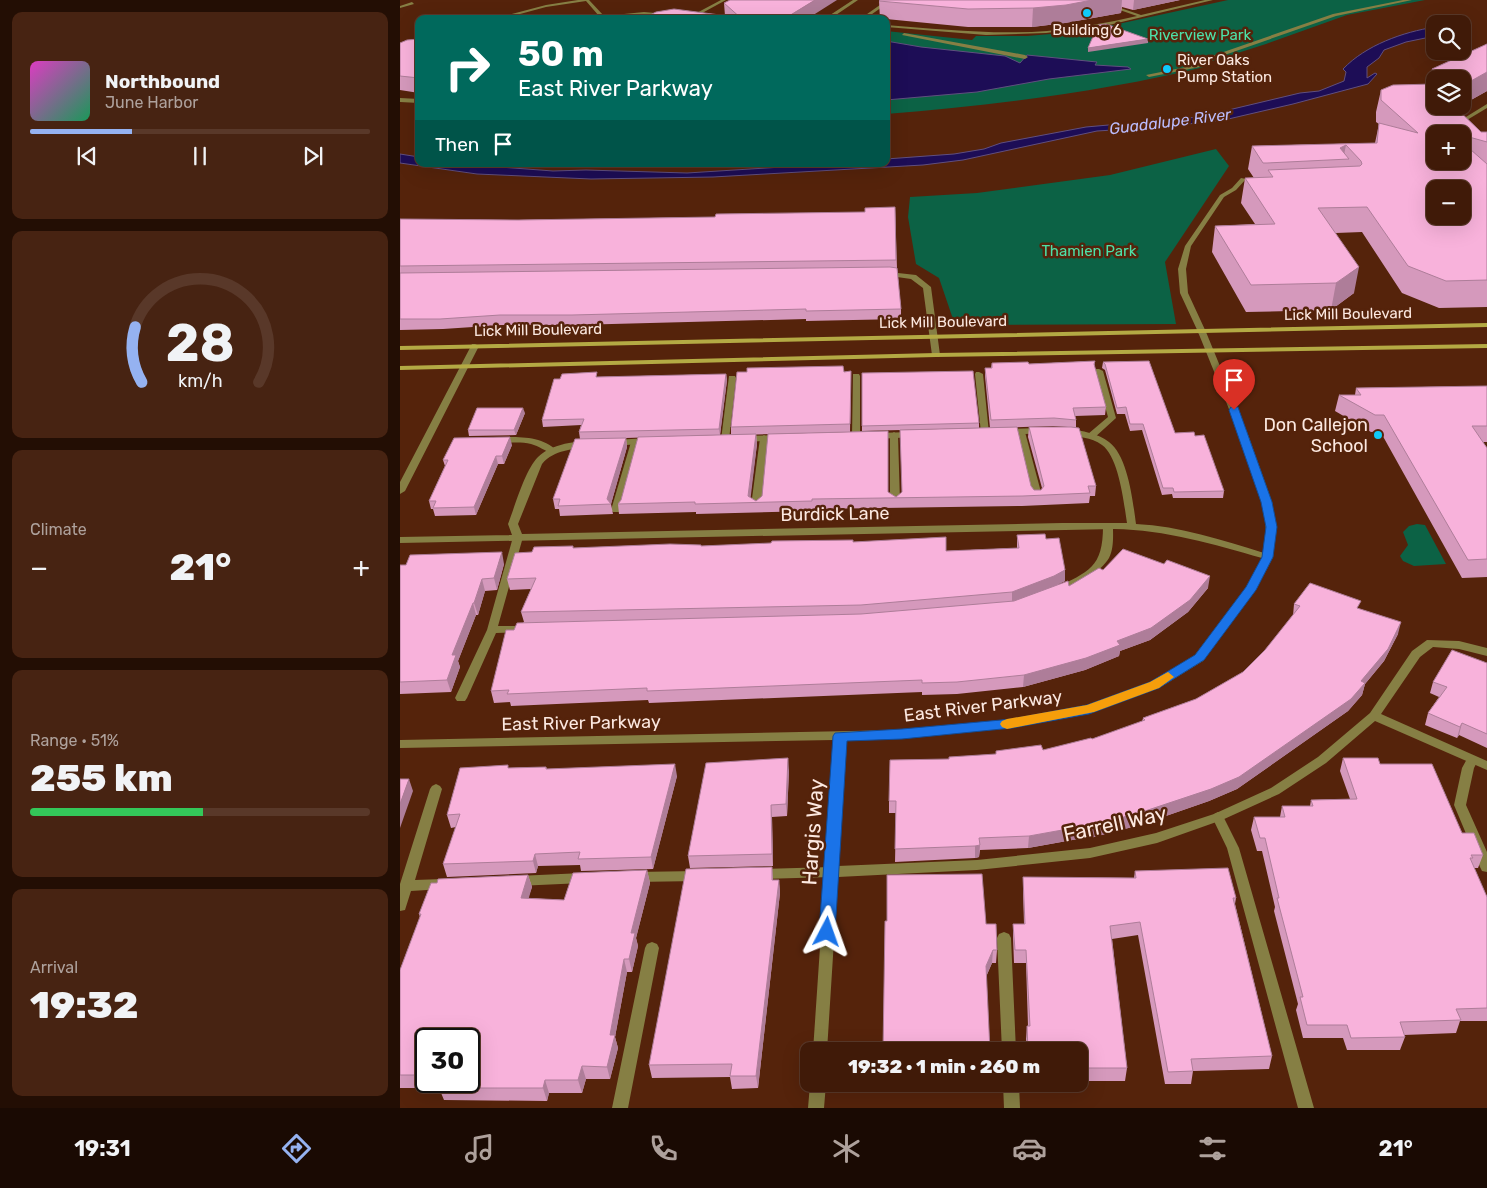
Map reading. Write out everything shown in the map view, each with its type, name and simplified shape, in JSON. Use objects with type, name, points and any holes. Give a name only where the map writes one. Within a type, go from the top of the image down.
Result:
[{"type":"main road","name":"Lick Mill Boulevard","points":[[400,348],[1487,325]]},
{"type":"main road","name":"Lick Mill Boulevard","points":[[400,368],[936,355],[1487,346]]},
{"type":"street","points":[[511,15],[546,6],[587,0],[600,15]]},
{"type":"street","points":[[696,15],[724,0]]},
{"type":"street","points":[[832,15],[856,0]]},
{"type":"street","points":[[868,15],[890,0]]},
{"type":"street","points":[[1096,0],[1141,16]]},
{"type":"street","points":[[1113,0],[1152,13]]},
{"type":"street","points":[[890,26],[977,34],[1024,33],[1068,29],[1141,16],[1211,0]]},
{"type":"street","points":[[1149,75],[1203,66],[1214,57],[1335,15],[1410,0]]},
{"type":"street","points":[[400,7],[412,3]]},
{"type":"street","points":[[631,15],[650,13],[675,15]]},
{"type":"street","points":[[904,34],[1025,57]]},
{"type":"street","points":[[400,100],[415,101]]},
{"type":"street","points":[[1486,108],[1464,120],[1487,144]]},
{"type":"street","name":"East River Parkway","points":[[400,744],[902,734],[1012,724],[1089,709],[1155,685],[1199,658],[1252,588],[1268,557],[1271,527],[1267,502],[1243,432],[1211,352],[1184,293],[1182,269],[1188,246],[1222,196],[1234,189],[1243,179]]},
{"type":"street","points":[[1234,189],[1243,190]]},
{"type":"street","points":[[874,273],[890,273],[913,277],[927,287],[936,355]]},
{"type":"street","points":[[400,492],[475,346]]},
{"type":"street","points":[[1090,436],[1112,418],[1099,371]]},
{"type":"street","points":[[980,374],[981,433],[1058,431],[1090,436],[1109,446],[1118,462],[1132,526]]},
{"type":"street","points":[[856,376],[852,436],[920,434]]},
{"type":"street","points":[[732,378],[721,440],[789,438]]},
{"type":"street","points":[[1021,432],[1037,496]]},
{"type":"street","points":[[894,435],[895,502]]},
{"type":"street","points":[[756,506],[764,438]]},
{"type":"street","points":[[488,440],[540,442],[553,451]]},
{"type":"street","points":[[461,698],[492,630],[518,537],[514,524],[539,460],[553,451],[572,444],[661,441]]},
{"type":"street","points":[[616,510],[635,442]]},
{"type":"street","points":[[1049,595],[1088,574],[1104,558],[1108,541],[1108,526]]},
{"type":"street","name":"Burdick Lane","points":[[400,540],[1132,526],[1166,530],[1221,543],[1268,557]]},
{"type":"street","points":[[492,630],[541,628]]},
{"type":"street","name":"Farrell Way","points":[[743,875],[977,865],[1090,853],[1157,838],[1218,817],[1276,791],[1322,760],[1374,716],[1416,654],[1431,643],[1459,645],[1487,652]]},
{"type":"street","points":[[1374,716],[1487,766]]},
{"type":"street","name":"Hargis Way","points":[[821,1042],[840,736]]},
{"type":"street","points":[[1472,760],[1460,805],[1487,867]]},
{"type":"street","points":[[400,906],[436,790]]},
{"type":"street","points":[[1218,817],[1233,848],[1306,1108]]},
{"type":"street","points":[[618,877],[714,876]]},
{"type":"street","points":[[500,882],[599,878]]},
{"type":"street","points":[[407,886],[453,884]]},
{"type":"street","points":[[1004,938],[1009,1042]]},
{"type":"street","points":[[620,1108],[652,948]]},
{"type":"street","points":[[816,1108],[817,1092]]},
{"type":"street","points":[[1011,1092],[1012,1108]]},
{"type":"green space","name":"Riverview Park","points":[[1228,0],[1425,0],[1347,15],[1200,65],[1208,66],[1168,75],[1048,96],[890,114],[890,31],[972,40],[976,36],[1027,36],[1086,31]]},
{"type":"green space","name":"Thamien Park","points":[[1216,149],[1229,166],[1165,262],[1176,324],[955,325],[939,278],[916,264],[908,217],[910,197],[977,193],[1110,175]]},
{"type":"green space","points":[[1425,525],[1446,564],[1414,566],[1403,561],[1400,556],[1408,545],[1403,532],[1409,526]]},
{"type":"water","name":"Guadalupe River","points":[[1426,29],[1426,38],[1406,42],[1384,50],[1379,58],[1367,67],[1367,78],[1375,73],[1377,74],[1368,84],[1293,104],[1224,120],[1161,127],[1097,131],[963,160],[890,167],[890,159],[954,154],[1086,127],[1199,117],[1300,93],[1319,91],[1344,81],[1346,72],[1343,69],[1352,61],[1374,46],[1398,36]]},
{"type":"water","points":[[890,42],[1005,56],[1020,63],[1027,55],[1097,62],[1095,65],[1128,67],[1131,69],[1049,79],[977,92],[890,100]]},
{"type":"water","points":[[400,154],[415,156],[415,165],[400,163]]},
{"type":"water","points":[[428,167],[500,167],[553,171],[687,173],[782,167],[888,167],[713,177],[591,179],[477,174]]},
{"type":"building","points":[[730,0],[815,0],[791,15],[738,15],[724,3]]},
{"type":"building","points":[[880,0],[1092,0],[1033,8],[968,9]]},
{"type":"building","points":[[674,9],[720,15],[650,15]]},
{"type":"building","points":[[1106,24],[1148,39],[1088,48],[1098,25]]},
{"type":"building","points":[[415,39],[415,78],[400,76],[400,43]]},
{"type":"building","points":[[1487,44],[1487,72],[1471,81],[1471,70],[1432,69],[1452,60],[1471,60],[1471,51]]},
{"type":"building","points":[[1426,84],[1426,115],[1463,115],[1481,132],[1487,132],[1487,142],[1471,138],[1471,125],[1426,125],[1426,170],[1471,170],[1471,150],[1487,164],[1487,280],[1446,281],[1408,266],[1367,207],[1318,208],[1359,267],[1336,283],[1251,285],[1215,226],[1275,224],[1245,178],[1273,177],[1268,170],[1360,166],[1362,164],[1346,145],[1340,148],[1349,159],[1267,163],[1263,163],[1252,146],[1377,143],[1379,123],[1418,133],[1381,100],[1381,90],[1393,85]]},
{"type":"building","points":[[895,207],[896,260],[400,266],[400,219],[518,220],[715,217],[716,214],[865,212],[865,208]]},
{"type":"building","points":[[897,268],[901,309],[500,315],[440,319],[400,319],[400,273]]},
{"type":"building","points":[[1095,361],[1094,364],[1106,407],[1073,408],[1076,420],[1054,418],[991,420],[985,368],[992,368],[992,363],[1028,362],[1029,364]]},
{"type":"building","points":[[1149,361],[1175,433],[1194,432],[1195,436],[1204,435],[1224,491],[1174,492],[1173,488],[1163,488],[1143,424],[1130,424],[1126,407],[1117,408],[1103,362]]},
{"type":"building","points":[[843,366],[844,372],[851,371],[850,424],[731,427],[737,372],[747,372],[747,368]]},
{"type":"building","points":[[973,371],[979,423],[862,426],[862,373]]},
{"type":"building","points":[[597,372],[596,377],[726,374],[719,429],[579,432],[584,419],[542,420],[554,379],[560,379],[562,374]]},
{"type":"building","points":[[1487,386],[1487,426],[1472,426],[1487,448],[1487,559],[1468,560],[1384,415],[1375,415],[1339,395],[1361,395],[1356,388]]},
{"type":"building","points":[[477,408],[523,408],[514,430],[468,430]]},
{"type":"building","points":[[1017,427],[1031,486],[1034,490],[1041,490],[1044,486],[1029,427],[1079,428],[1096,486],[1088,486],[1090,493],[1023,496],[812,499],[812,501],[695,504],[695,502],[618,504],[621,500],[638,437],[756,434],[748,496],[756,501],[762,496],[768,434],[888,431],[888,492],[896,497],[902,492],[900,430]]},
{"type":"building","points":[[510,437],[502,456],[496,456],[474,507],[433,508],[436,501],[429,501],[448,460],[443,460],[454,438]]},
{"type":"building","points":[[626,438],[607,499],[611,504],[558,506],[560,499],[553,499],[575,439]]},
{"type":"building","points":[[1045,534],[1046,539],[1059,538],[1065,570],[1054,576],[1012,592],[861,605],[521,612],[536,578],[507,579],[515,553],[532,552],[534,547],[573,546],[573,548],[670,544],[701,546],[771,543],[772,541],[853,540],[853,542],[946,537],[946,551],[1019,548],[1017,535]]},
{"type":"building","points":[[1123,549],[1164,564],[1167,560],[1210,576],[1190,600],[1151,628],[1117,641],[1120,645],[1086,658],[1024,675],[957,682],[922,683],[922,680],[647,691],[647,688],[507,694],[509,690],[491,691],[506,630],[514,630],[517,623],[861,614],[1014,601],[1068,581],[1069,586],[1099,568],[1103,570]]},
{"type":"building","points":[[502,552],[494,578],[482,579],[452,655],[456,655],[447,680],[400,682],[400,565],[406,565],[410,555]]},
{"type":"building","points":[[1310,583],[1361,601],[1357,608],[1401,622],[1388,649],[1361,681],[1365,683],[1351,699],[1239,777],[1211,789],[1142,812],[1091,826],[1029,836],[979,838],[980,845],[975,846],[895,849],[896,801],[889,801],[890,760],[949,759],[949,757],[996,754],[996,751],[1041,745],[1043,750],[1092,739],[1196,699],[1243,672],[1265,650],[1300,606],[1294,604]]},
{"type":"building","points":[[1452,650],[1487,663],[1487,734],[1462,723],[1460,727],[1428,713],[1447,687],[1433,682]]},
{"type":"building","points":[[788,758],[786,804],[771,805],[772,854],[688,856],[706,763]]},
{"type":"building","points":[[1343,758],[1378,758],[1380,764],[1432,764],[1462,833],[1474,833],[1483,855],[1471,855],[1473,858],[1470,858],[1487,897],[1487,1008],[1456,1009],[1461,1020],[1400,1022],[1405,1037],[1351,1038],[1347,1025],[1307,1025],[1300,997],[1303,997],[1277,898],[1279,898],[1265,838],[1260,838],[1254,817],[1285,817],[1282,806],[1313,806],[1311,800],[1357,799]]},
{"type":"building","points":[[675,764],[651,857],[578,859],[580,852],[535,854],[533,861],[443,864],[460,814],[447,815],[460,768],[508,765],[508,768],[546,767],[546,769]]},
{"type":"building","points":[[400,779],[409,779],[400,804]]},
{"type":"building","points":[[772,867],[772,880],[779,880],[756,1076],[730,1076],[732,1064],[649,1065],[686,869]]},
{"type":"building","points":[[1228,868],[1236,898],[1233,898],[1272,1056],[1191,1059],[1193,1071],[1168,1072],[1140,922],[1110,926],[1127,1068],[1088,1068],[1088,1042],[1028,1042],[1027,1026],[1030,1026],[1026,950],[1015,950],[1013,924],[1025,924],[1023,877],[1136,878],[1135,871]]},
{"type":"building","points":[[647,870],[631,933],[635,933],[629,959],[624,959],[610,1035],[615,1035],[607,1067],[582,1066],[578,1080],[545,1080],[543,1088],[480,1088],[480,1028],[415,1028],[415,1075],[400,1075],[400,970],[431,883],[437,883],[438,879],[528,875],[521,898],[564,900],[573,873]]},
{"type":"building","points":[[982,874],[986,924],[996,924],[997,950],[993,950],[986,966],[990,1042],[883,1042],[887,875]]},
{"type":"slow traffic","points":[[1007,724],[1089,709],[1155,685],[1168,677]]},
{"type":"place","name":"Building 6","points":[[1087,13]]},
{"type":"place","name":"River Oaks Pump Station","points":[[1167,69]]},
{"type":"place","name":"Don Callejon School","points":[[1378,435]]},
{"type":"route","points":[[827,932],[840,763],[840,736],[902,734],[1012,724],[1089,709],[1155,685],[1199,658],[1228,622],[1252,588],[1268,557],[1271,527],[1267,502],[1234,410]]}]
